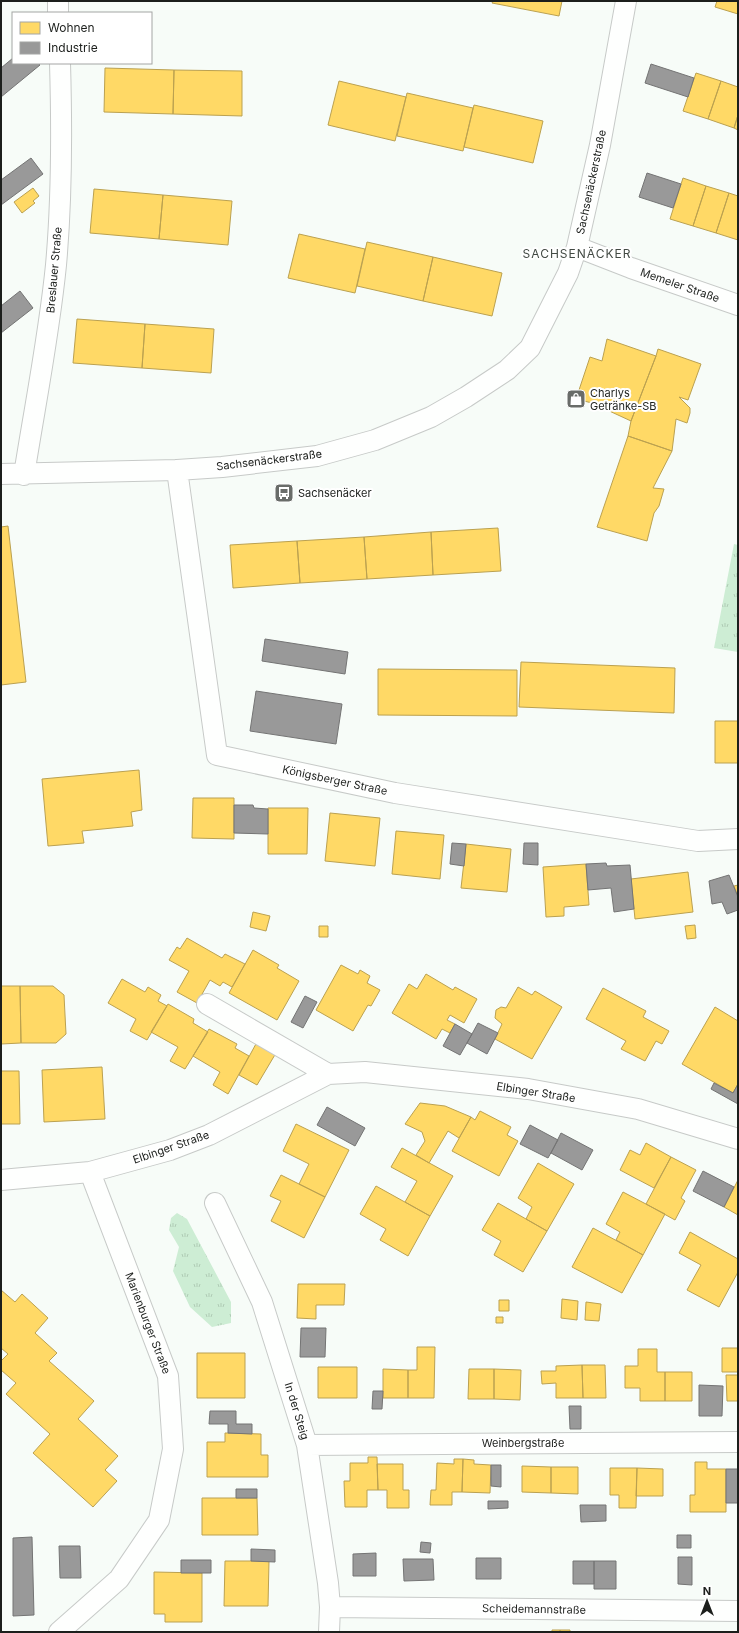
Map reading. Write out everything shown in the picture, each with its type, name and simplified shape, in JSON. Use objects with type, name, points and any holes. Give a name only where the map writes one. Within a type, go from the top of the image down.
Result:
[{"type":"street","points":[[58,1],[58,12]]},
{"type":"street","name":"Sachsenäckerstraße","points":[[1,474],[24,475],[178,470],[251,464],[317,456],[375,440],[431,417],[466,397],[507,370],[530,348],[568,273],[577,247],[600,145],[626,1]]},
{"type":"street","name":"Breslauer Straße","points":[[24,475],[52,300],[56,264],[61,169],[60,64]]},
{"type":"street","name":"Memeler Straße","points":[[577,247],[631,268],[738,305]]},
{"type":"street","name":"Königsberger Straße","points":[[178,470],[217,755],[395,793],[694,840],[738,839]]},
{"type":"street","points":[[207,1004],[328,1074]]},
{"type":"street","name":"Elbinger Straße","points":[[1,1180],[90,1172],[170,1150],[209,1135],[328,1074],[365,1072],[528,1089],[638,1109],[738,1139]]},
{"type":"street","name":"Marienburger Straße","points":[[59,1632],[119,1579],[159,1520],[173,1449],[168,1376],[90,1172]]},
{"type":"street","name":"In der Steig","points":[[215,1203],[262,1302],[307,1445],[330,1607],[329,1632]]},
{"type":"street","name":"Weinbergstraße","points":[[307,1445],[738,1442]]},
{"type":"street","name":"Scheidemannstraße","points":[[330,1607],[738,1611]]},
{"type":"green space","points":[[734,544],[738,545],[738,652],[714,648]]},
{"type":"green space","points":[[177,1213],[187,1219],[231,1302],[231,1323],[212,1327],[190,1307],[173,1271],[179,1247],[169,1230],[171,1218]]},
{"type":"building: Wohnen","points":[[493,1],[562,1],[559,16],[492,3]]},
{"type":"building: Wohnen","points":[[717,1],[738,1],[738,14],[715,7]]},
{"type":"building: Wohnen","points":[[105,68],[174,70],[173,114],[104,112]]},
{"type":"building: Wohnen","points":[[174,70],[242,71],[242,116],[173,114]]},
{"type":"building: Wohnen","points":[[696,73],[721,81],[708,119],[683,111]]},
{"type":"building: Wohnen","points":[[339,81],[406,97],[395,141],[328,125]]},
{"type":"building: Wohnen","points":[[721,81],[738,87],[738,115],[734,128],[708,119]]},
{"type":"building: Wohnen","points":[[407,93],[473,108],[463,151],[397,136]]},
{"type":"building: Wohnen","points":[[474,105],[543,121],[533,163],[464,147]]},
{"type":"building: Wohnen","points":[[738,115],[738,130],[734,128]]},
{"type":"building: Wohnen","points":[[683,178],[706,186],[693,226],[670,219]]},
{"type":"building: Wohnen","points":[[706,186],[729,193],[716,233],[693,226]]},
{"type":"building: Wohnen","points":[[33,188],[39,196],[33,201],[35,203],[22,213],[14,202]]},
{"type":"building: Wohnen","points":[[94,189],[163,195],[159,239],[90,233]]},
{"type":"building: Wohnen","points":[[729,193],[738,196],[738,240],[716,233]]},
{"type":"building: Wohnen","points":[[163,195],[232,201],[228,245],[159,239]]},
{"type":"building: Wohnen","points":[[299,234],[365,249],[355,293],[288,278]]},
{"type":"building: Wohnen","points":[[367,242],[433,257],[423,301],[357,286]]},
{"type":"building: Wohnen","points":[[433,257],[502,273],[492,316],[423,301]]},
{"type":"building: Wohnen","points":[[77,319],[145,324],[142,368],[73,363]]},
{"type":"building: Wohnen","points":[[145,324],[214,329],[211,373],[142,368]]},
{"type":"building: Wohnen","points":[[607,339],[656,356],[631,421],[592,403],[576,399],[590,357],[602,361]]},
{"type":"building: Wohnen","points":[[658,349],[701,364],[688,400],[679,397],[690,408],[690,413],[687,423],[676,419],[672,451],[628,436],[631,421]]},
{"type":"building: Wohnen","points":[[628,436],[672,451],[653,488],[664,489],[659,506],[654,513],[647,541],[597,527]]},
{"type":"building: Wohnen","points":[[8,526],[26,682],[1,685],[1,527]]},
{"type":"building: Wohnen","points":[[498,528],[501,571],[433,575],[431,532]]},
{"type":"building: Wohnen","points":[[431,532],[433,575],[367,579],[364,537]]},
{"type":"building: Wohnen","points":[[364,537],[367,579],[300,583],[297,541]]},
{"type":"building: Wohnen","points":[[297,541],[300,583],[233,588],[230,545]]},
{"type":"building: Wohnen","points":[[521,662],[675,668],[674,713],[519,707]]},
{"type":"building: Wohnen","points":[[378,669],[517,670],[517,716],[378,715]]},
{"type":"building: Wohnen","points":[[715,721],[738,721],[738,763],[715,763]]},
{"type":"building: Wohnen","points":[[139,770],[142,810],[131,812],[133,826],[82,831],[84,843],[48,846],[42,779]]},
{"type":"building: Wohnen","points":[[193,798],[234,798],[234,839],[192,838]]},
{"type":"building: Wohnen","points":[[268,808],[308,808],[307,854],[268,854]]},
{"type":"building: Wohnen","points":[[330,813],[380,818],[375,866],[325,861]]},
{"type":"building: Wohnen","points":[[396,831],[444,835],[440,879],[392,874]]},
{"type":"building: Wohnen","points":[[466,844],[511,849],[507,892],[461,888]]},
{"type":"building: Wohnen","points":[[586,864],[589,905],[564,907],[564,916],[546,917],[543,867]]},
{"type":"building: Wohnen","points":[[688,872],[693,912],[635,919],[631,879]]},
{"type":"building: Wohnen","points":[[738,885],[738,897],[734,886]]},
{"type":"building: Wohnen","points":[[253,912],[270,916],[266,931],[250,927]]},
{"type":"building: Wohnen","points":[[695,925],[696,938],[687,939],[685,926]]},
{"type":"building: Wohnen","points":[[319,926],[328,926],[328,937],[319,937]]},
{"type":"building: Wohnen","points":[[187,938],[222,958],[225,954],[245,964],[232,987],[223,982],[220,986],[210,980],[197,1003],[177,992],[189,971],[169,960],[177,947],[180,949]]},
{"type":"building: Wohnen","points":[[253,950],[279,965],[277,968],[299,981],[277,1020],[229,993]]},
{"type":"building: Wohnen","points":[[341,965],[358,974],[360,970],[370,976],[367,983],[380,990],[371,1006],[368,1005],[353,1031],[316,1010]]},
{"type":"building: Wohnen","points":[[426,974],[453,990],[455,987],[477,999],[464,1023],[450,1015],[447,1020],[455,1024],[450,1033],[442,1029],[436,1039],[392,1013],[409,984],[417,989]]},
{"type":"building: Wohnen","points":[[122,979],[145,992],[148,987],[161,995],[158,1001],[167,1006],[147,1040],[130,1031],[136,1019],[108,1003]]},
{"type":"building: Wohnen","points":[[1,986],[20,986],[21,1043],[1,1044]]},
{"type":"building: Wohnen","points":[[20,986],[53,986],[64,995],[66,1034],[56,1043],[21,1043]]},
{"type":"building: Wohnen","points":[[518,987],[532,995],[535,991],[562,1007],[532,1059],[495,1039],[502,1024],[495,1018],[496,1010],[501,1007],[506,1008]]},
{"type":"building: Wohnen","points":[[603,988],[646,1011],[643,1017],[669,1031],[662,1044],[656,1041],[645,1061],[621,1049],[626,1041],[586,1019]]},
{"type":"building: Wohnen","points":[[168,1004],[194,1019],[193,1023],[208,1032],[185,1069],[170,1061],[178,1047],[151,1032]]},
{"type":"building: Wohnen","points":[[715,1007],[738,1021],[738,1084],[733,1093],[682,1064]]},
{"type":"building: Wohnen","points":[[209,1029],[237,1044],[235,1048],[249,1056],[228,1094],[213,1085],[220,1072],[193,1056]]},
{"type":"building: Wohnen","points":[[257,1042],[276,1053],[257,1085],[239,1075]]},
{"type":"building: Wohnen","points":[[102,1067],[105,1119],[44,1122],[42,1070]]},
{"type":"building: Wohnen","points":[[1,1071],[19,1071],[20,1124],[1,1124]]},
{"type":"building: Wohnen","points":[[420,1103],[445,1106],[471,1117],[459,1138],[448,1131],[429,1163],[416,1155],[425,1141],[422,1132],[405,1124]]},
{"type":"building: Wohnen","points":[[480,1111],[511,1127],[507,1135],[518,1141],[499,1176],[452,1151],[471,1117],[475,1120]]},
{"type":"building: Wohnen","points":[[296,1124],[349,1150],[325,1197],[299,1184],[309,1164],[283,1151]]},
{"type":"building: Wohnen","points":[[646,1143],[671,1157],[654,1188],[620,1170],[630,1150],[640,1155]]},
{"type":"building: Wohnen","points":[[402,1148],[453,1176],[430,1216],[405,1202],[417,1181],[391,1167]]},
{"type":"building: Wohnen","points":[[671,1157],[696,1170],[681,1198],[685,1201],[675,1220],[646,1204]]},
{"type":"building: Wohnen","points":[[538,1163],[574,1184],[547,1231],[526,1219],[532,1207],[518,1198]]},
{"type":"building: Wohnen","points":[[281,1175],[325,1197],[304,1238],[271,1221],[281,1201],[270,1196]]},
{"type":"building: Wohnen","points":[[738,1180],[738,1215],[724,1207]]},
{"type":"building: Wohnen","points":[[376,1186],[430,1216],[408,1256],[380,1240],[386,1229],[360,1214]]},
{"type":"building: Wohnen","points":[[623,1192],[665,1214],[643,1255],[616,1240],[620,1232],[606,1224]]},
{"type":"building: Wohnen","points":[[498,1203],[547,1231],[523,1272],[494,1255],[501,1241],[482,1230]]},
{"type":"building: Wohnen","points":[[593,1228],[643,1255],[622,1293],[572,1267]]},
{"type":"building: Wohnen","points":[[690,1232],[738,1259],[738,1272],[719,1307],[687,1290],[701,1265],[679,1253]]},
{"type":"building: Wohnen","points":[[298,1284],[345,1284],[344,1305],[316,1305],[316,1319],[297,1318]]},
{"type":"building: Wohnen","points":[[1,1290],[15,1302],[22,1294],[48,1318],[35,1333],[57,1353],[49,1361],[94,1401],[78,1419],[118,1456],[105,1470],[117,1481],[93,1507],[33,1453],[50,1434],[6,1394],[16,1383],[1,1370],[1,1361],[8,1354],[1,1348]]},
{"type":"building: Wohnen","points":[[562,1299],[578,1301],[577,1320],[561,1318]]},
{"type":"building: Wohnen","points":[[499,1300],[509,1300],[509,1311],[499,1311]]},
{"type":"building: Wohnen","points":[[586,1302],[601,1304],[599,1321],[585,1320]]},
{"type":"building: Wohnen","points":[[496,1317],[503,1317],[503,1323],[496,1323]]},
{"type":"building: Wohnen","points":[[417,1347],[435,1347],[434,1398],[408,1398],[408,1370],[417,1370]]},
{"type":"building: Wohnen","points":[[722,1348],[738,1348],[738,1372],[722,1372]]},
{"type":"building: Wohnen","points":[[638,1349],[657,1349],[657,1372],[665,1372],[665,1401],[640,1401],[640,1388],[625,1388],[625,1366],[638,1366]]},
{"type":"building: Wohnen","points":[[197,1353],[245,1353],[245,1398],[197,1398]]},
{"type":"building: Wohnen","points":[[582,1365],[605,1365],[606,1398],[583,1398]]},
{"type":"building: Wohnen","points":[[582,1365],[583,1398],[556,1398],[556,1383],[542,1384],[541,1371],[556,1371],[556,1366]]},
{"type":"building: Wohnen","points":[[318,1367],[357,1367],[357,1398],[318,1398]]},
{"type":"building: Wohnen","points":[[383,1369],[408,1370],[408,1398],[383,1398]]},
{"type":"building: Wohnen","points":[[469,1369],[494,1369],[494,1399],[468,1399]]},
{"type":"building: Wohnen","points":[[494,1369],[521,1370],[520,1400],[494,1399]]},
{"type":"building: Wohnen","points":[[665,1372],[692,1372],[692,1401],[665,1401]]},
{"type":"building: Wohnen","points":[[726,1375],[738,1375],[738,1401],[727,1401]]},
{"type":"building: Wohnen","points":[[225,1433],[261,1434],[261,1455],[268,1455],[268,1477],[207,1477],[207,1442],[225,1442]]},
{"type":"building: Wohnen","points":[[368,1457],[377,1457],[378,1490],[367,1490],[367,1507],[345,1507],[344,1481],[350,1481],[350,1463],[368,1463]]},
{"type":"building: Wohnen","points":[[454,1459],[463,1459],[462,1492],[452,1492],[452,1505],[430,1505],[431,1490],[436,1490],[437,1463],[454,1464]]},
{"type":"building: Wohnen","points":[[463,1459],[474,1460],[474,1464],[491,1465],[490,1493],[462,1492]]},
{"type":"building: Wohnen","points":[[695,1462],[707,1462],[707,1469],[726,1469],[726,1512],[690,1512],[690,1495],[695,1495]]},
{"type":"building: Wohnen","points":[[377,1464],[403,1464],[403,1490],[409,1490],[409,1508],[387,1508],[387,1490],[378,1490]]},
{"type":"building: Wohnen","points":[[522,1466],[551,1467],[551,1493],[522,1492]]},
{"type":"building: Wohnen","points":[[551,1467],[578,1467],[578,1494],[551,1493]]},
{"type":"building: Wohnen","points":[[610,1468],[637,1468],[636,1508],[619,1508],[619,1495],[610,1495]]},
{"type":"building: Wohnen","points":[[637,1468],[663,1469],[663,1496],[636,1496]]},
{"type":"building: Wohnen","points":[[202,1498],[257,1498],[258,1535],[202,1535]]},
{"type":"building: Wohnen","points":[[225,1561],[269,1561],[268,1606],[224,1606]]},
{"type":"building: Wohnen","points":[[154,1572],[202,1573],[202,1622],[165,1622],[165,1614],[154,1614]]},
{"type":"building: Wohnen","points":[[552,1630],[560,1630],[560,1632],[552,1632]]},
{"type":"building: Wohnen","points":[[560,1630],[570,1630],[570,1632],[560,1632]]},
{"type":"building: Industrie","points":[[12,59],[12,64],[40,65],[1,97],[1,68]]},
{"type":"building: Industrie","points":[[651,64],[694,78],[688,97],[645,83]]},
{"type":"building: Industrie","points":[[31,158],[43,174],[1,205],[1,180]]},
{"type":"building: Industrie","points":[[647,173],[681,184],[673,208],[639,197]]},
{"type":"building: Industrie","points":[[20,291],[33,308],[1,333],[1,306]]},
{"type":"building: Industrie","points":[[265,639],[348,652],[345,674],[262,661]]},
{"type":"building: Industrie","points":[[256,691],[342,704],[336,744],[250,731]]},
{"type":"building: Industrie","points":[[234,805],[253,805],[254,808],[268,809],[268,834],[234,833]]},
{"type":"building: Industrie","points":[[452,843],[466,844],[464,866],[450,864]]},
{"type":"building: Industrie","points":[[524,843],[538,843],[538,865],[523,864]]},
{"type":"building: Industrie","points":[[606,863],[607,866],[630,865],[634,909],[614,912],[611,888],[588,890],[586,864]]},
{"type":"building: Industrie","points":[[729,875],[738,897],[738,910],[727,914],[722,902],[712,904],[709,881]]},
{"type":"building: Industrie","points":[[305,996],[317,1002],[303,1028],[291,1022]]},
{"type":"building: Industrie","points":[[478,1023],[498,1033],[487,1054],[467,1043]]},
{"type":"building: Industrie","points":[[455,1024],[472,1034],[460,1055],[443,1046]]},
{"type":"building: Industrie","points":[[714,1083],[733,1093],[738,1084],[738,1104],[711,1089]]},
{"type":"building: Industrie","points":[[327,1107],[365,1128],[355,1146],[317,1125]]},
{"type":"building: Industrie","points":[[530,1125],[558,1140],[548,1158],[520,1144]]},
{"type":"building: Industrie","points":[[561,1133],[593,1150],[582,1170],[551,1153]]},
{"type":"building: Industrie","points":[[703,1171],[734,1187],[724,1207],[693,1191]]},
{"type":"building: Industrie","points":[[301,1328],[326,1328],[325,1357],[300,1357]]},
{"type":"building: Industrie","points":[[699,1385],[723,1386],[722,1416],[699,1416]]},
{"type":"building: Industrie","points":[[373,1391],[383,1391],[382,1409],[372,1409]]},
{"type":"building: Industrie","points":[[569,1406],[581,1406],[581,1429],[570,1429]]},
{"type":"building: Industrie","points":[[210,1411],[236,1411],[236,1424],[252,1424],[252,1434],[228,1433],[228,1424],[209,1424]]},
{"type":"building: Industrie","points":[[491,1465],[501,1465],[501,1487],[491,1486]]},
{"type":"building: Industrie","points":[[726,1469],[738,1469],[738,1503],[726,1503]]},
{"type":"building: Industrie","points":[[236,1489],[257,1489],[257,1498],[236,1498]]},
{"type":"building: Industrie","points":[[488,1501],[508,1501],[508,1508],[488,1509]]},
{"type":"building: Industrie","points":[[580,1505],[606,1505],[606,1521],[581,1522]]},
{"type":"building: Industrie","points":[[677,1535],[691,1535],[691,1548],[677,1548]]},
{"type":"building: Industrie","points":[[32,1537],[34,1615],[13,1616],[13,1538]]},
{"type":"building: Industrie","points":[[421,1542],[431,1543],[430,1553],[420,1552]]},
{"type":"building: Industrie","points":[[59,1546],[80,1546],[81,1578],[60,1578]]},
{"type":"building: Industrie","points":[[251,1549],[275,1550],[275,1562],[251,1561]]},
{"type":"building: Industrie","points":[[376,1553],[376,1576],[353,1576],[353,1554]]},
{"type":"building: Industrie","points":[[678,1557],[692,1557],[692,1585],[678,1584]]},
{"type":"building: Industrie","points":[[476,1558],[501,1558],[501,1579],[476,1579]]},
{"type":"building: Industrie","points":[[403,1559],[433,1559],[434,1580],[404,1581]]},
{"type":"building: Industrie","points":[[181,1560],[211,1560],[211,1573],[181,1573]]},
{"type":"building: Industrie","points":[[573,1561],[594,1561],[594,1584],[573,1584]]},
{"type":"building: Industrie","points":[[594,1561],[616,1561],[616,1589],[594,1589]]},
{"type":"place","name":"Charlys Getränke-SB","points":[[576,399]]},
{"type":"place","name":"Sachsenäcker","points":[[284,493]]},
{"type":"district","name":"SACHSENÄCKER","points":[[577,254]]}]
